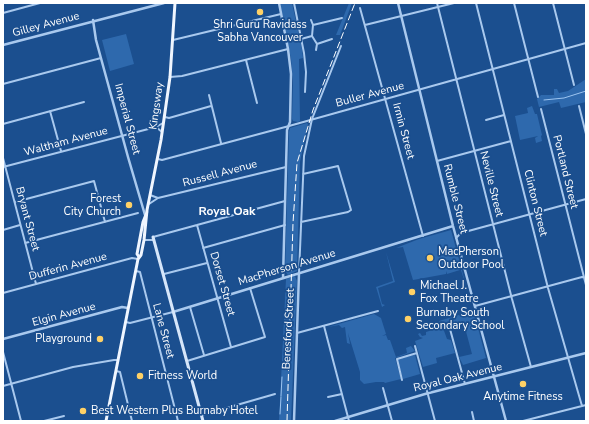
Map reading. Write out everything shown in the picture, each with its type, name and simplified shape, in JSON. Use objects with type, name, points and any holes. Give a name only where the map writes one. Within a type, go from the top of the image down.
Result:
[{"type":"main road","name":"Kingsway","points":[[138,258],[141,255],[144,240],[148,204],[165,117],[170,77],[175,3]]},
{"type":"main road","name":"Kingsway","points":[[106,421],[136,271],[138,258],[137,254],[147,210]]},
{"type":"main road","name":"Imperial Street","points":[[145,215],[147,221]]},
{"type":"main road","points":[[153,238],[203,421]]},
{"type":"street","points":[[3,13],[28,4],[40,3]]},
{"type":"street","name":"Gilley Avenue","points":[[3,45],[93,20],[164,3]]},
{"type":"street","name":"Beresford Street","points":[[279,3],[288,48],[291,74],[286,166],[283,278]]},
{"type":"street","points":[[294,3],[302,39],[306,72],[305,92]]},
{"type":"street","name":"Rumble Street","points":[[398,3],[456,238],[506,421]]},
{"type":"street","name":"Neville Street","points":[[437,3],[511,296],[531,368]]},
{"type":"street","points":[[365,25],[454,3]]},
{"type":"street","name":"Clinton Street","points":[[476,3],[529,215],[582,406]]},
{"type":"street","points":[[514,3],[538,98]]},
{"type":"street","points":[[553,3],[574,85]]},
{"type":"street","name":"Irmin Street","points":[[360,8],[423,236]]},
{"type":"street","points":[[173,40],[281,14]]},
{"type":"street","points":[[313,25],[342,18]]},
{"type":"street","name":"Imperial Street","points":[[93,20],[101,58],[145,215]]},
{"type":"street","points":[[311,20],[313,25],[312,36],[317,44],[316,50]]},
{"type":"street","points":[[302,39],[312,36]]},
{"type":"street","points":[[317,44],[332,39]]},
{"type":"street","name":"Buller Avenue","points":[[158,159],[162,160],[289,126],[586,43]]},
{"type":"street","name":"Beresford Street","points":[[294,421],[304,156],[312,119],[341,46]]},
{"type":"street","points":[[170,77],[176,78],[288,48]]},
{"type":"street","points":[[3,84],[101,58]]},
{"type":"street","points":[[246,60],[257,103]]},
{"type":"street","points":[[209,95],[221,143]]},
{"type":"street","points":[[3,124],[84,102]]},
{"type":"street","points":[[165,117],[169,118],[211,106]]},
{"type":"street","points":[[579,106],[586,134]]},
{"type":"street","name":"Portland Street","points":[[541,109],[586,284]]},
{"type":"street","points":[[50,111],[61,151]]},
{"type":"street","points":[[486,120],[504,115]]},
{"type":"street","name":"Waltham Avenue","points":[[4,167],[156,127],[164,123]]},
{"type":"street","points":[[156,127],[162,132]]},
{"type":"street","points":[[437,161],[511,141]]},
{"type":"street","name":"Bryant Street","points":[[3,158],[4,167],[15,202],[36,284]]},
{"type":"street","name":"Russell Avenue","points":[[148,204],[158,198],[286,166]]},
{"type":"street","points":[[301,222],[350,211],[338,166],[303,174]]},
{"type":"street","points":[[15,202],[94,181],[105,222]]},
{"type":"street","points":[[150,195],[158,198]]},
{"type":"street","points":[[455,232],[461,233],[586,199]]},
{"type":"street","points":[[144,240],[286,201]]},
{"type":"street","points":[[25,243],[138,213]]},
{"type":"street","points":[[3,230],[20,225]]},
{"type":"street","name":"Dorset Street","points":[[197,225],[232,347]]},
{"type":"street","points":[[203,248],[285,225]]},
{"type":"street","name":"MacPherson Avenue","points":[[126,322],[130,323],[173,312],[453,226]]},
{"type":"street","points":[[456,238],[461,233]]},
{"type":"street","name":"Dufferin Avenue","points":[[3,293],[132,258],[138,258]]},
{"type":"street","points":[[163,274],[207,263]]},
{"type":"street","name":"Lane Street","points":[[136,271],[140,272],[178,421]]},
{"type":"street","points":[[475,306],[548,286],[585,278]]},
{"type":"street","points":[[187,361],[265,337],[250,288]]},
{"type":"street","points":[[190,306],[204,355]]},
{"type":"street","name":"Elgin Avenue","points":[[3,339],[122,307],[128,308]]},
{"type":"street","points":[[297,333],[378,311]]},
{"type":"street","points":[[324,326],[350,421]]},
{"type":"street","points":[[450,329],[465,385]]},
{"type":"street","points":[[415,346],[435,421]]},
{"type":"street","points":[[3,352],[21,421]]},
{"type":"street","points":[[402,380],[396,359],[417,353]]},
{"type":"street","name":"Royal Oak Avenue","points":[[335,421],[428,393],[494,378],[586,353]]},
{"type":"street","points":[[3,386],[73,367],[118,360]]},
{"type":"street","points":[[116,371],[120,372],[132,421]]},
{"type":"street","points":[[115,377],[122,381]]},
{"type":"street","points":[[383,388],[392,421]]},
{"type":"street","points":[[202,416],[275,394]]},
{"type":"street","points":[[328,397],[342,394]]},
{"type":"street","points":[[523,421],[586,405]]},
{"type":"street","points":[[472,412],[474,421]]},
{"type":"street","points":[[44,421],[64,416]]},
{"type":"shaded area","points":[[280,3],[292,3],[302,49],[303,58],[299,59],[300,121],[298,122],[293,121],[292,119],[293,81],[291,59]]},
{"type":"shaded area","points":[[349,3],[352,3],[340,35],[336,35]]},
{"type":"shaded area","points":[[126,34],[134,64],[110,71],[102,40]]},
{"type":"shaded area","points":[[586,79],[586,102],[561,108],[559,102],[539,107],[537,99],[541,95],[554,95],[554,89],[557,89],[559,93],[568,91]]},
{"type":"shaded area","points":[[532,106],[535,114],[537,114],[542,135],[542,141],[536,143],[535,138],[538,136],[520,140],[515,116],[528,113],[527,108]]},
{"type":"shaded area","points":[[307,123],[300,162],[297,271],[288,275],[285,271],[289,132],[290,128]]},
{"type":"shaded area","points":[[451,230],[467,289],[460,267],[460,270],[447,274],[446,271],[446,274],[413,280],[403,247],[396,248],[419,239]]},
{"type":"shaded area","points":[[386,252],[395,282],[378,288],[382,304],[385,305],[382,307],[376,287],[393,281]]},
{"type":"shaded area","points":[[295,276],[297,281],[291,421],[279,421],[286,279]]},
{"type":"shaded area","points":[[472,311],[474,313],[486,358],[463,365],[459,357],[472,354],[464,324],[448,327],[448,330],[441,326],[439,321]]},
{"type":"shaded area","points":[[374,314],[381,318],[386,334],[382,336],[386,335],[388,340],[390,340],[396,357],[407,353],[406,348],[411,346],[415,351],[395,358],[401,379],[385,383],[376,382],[364,384],[360,380],[360,372],[348,333],[350,344],[347,343],[345,327],[342,328],[339,325],[328,327]]},
{"type":"shaded area","points":[[439,326],[443,328],[447,339],[451,340],[455,353],[436,358],[437,363],[423,367],[415,341],[423,338],[418,334],[420,333],[422,336],[426,335],[426,332],[439,328]]},
{"type":"shaded area","points":[[415,355],[420,374],[403,379],[397,359]]},
{"type":"waterway","points":[[544,100],[564,98],[586,91]]},
{"type":"waterway","points":[[281,396],[282,377]]},
{"type":"waterway","points":[[280,414],[281,397]]},
{"type":"railway","points":[[287,421],[293,223],[297,163],[313,110],[355,3]]},
{"type":"place","name":"Shri Guru Ravidass Sabha Vancouver","points":[[260,12]]},
{"type":"place","name":"Forest City Church","points":[[129,205]]},
{"type":"place","name":"MacPherson Outdoor Pool","points":[[430,258]]},
{"type":"place","name":"Michael J. Fox Theatre","points":[[412,292]]},
{"type":"place","name":"Burnaby South Secondary School","points":[[408,319]]},
{"type":"place","name":"Playground","points":[[100,339]]},
{"type":"place","name":"Fitness World","points":[[140,376]]},
{"type":"place","name":"Anytime Fitness","points":[[523,384]]},
{"type":"place","name":"Best Western Plus Burnaby Hotel","points":[[83,411]]},
{"type":"district","name":"Royal Oak","points":[[227,212]]}]
